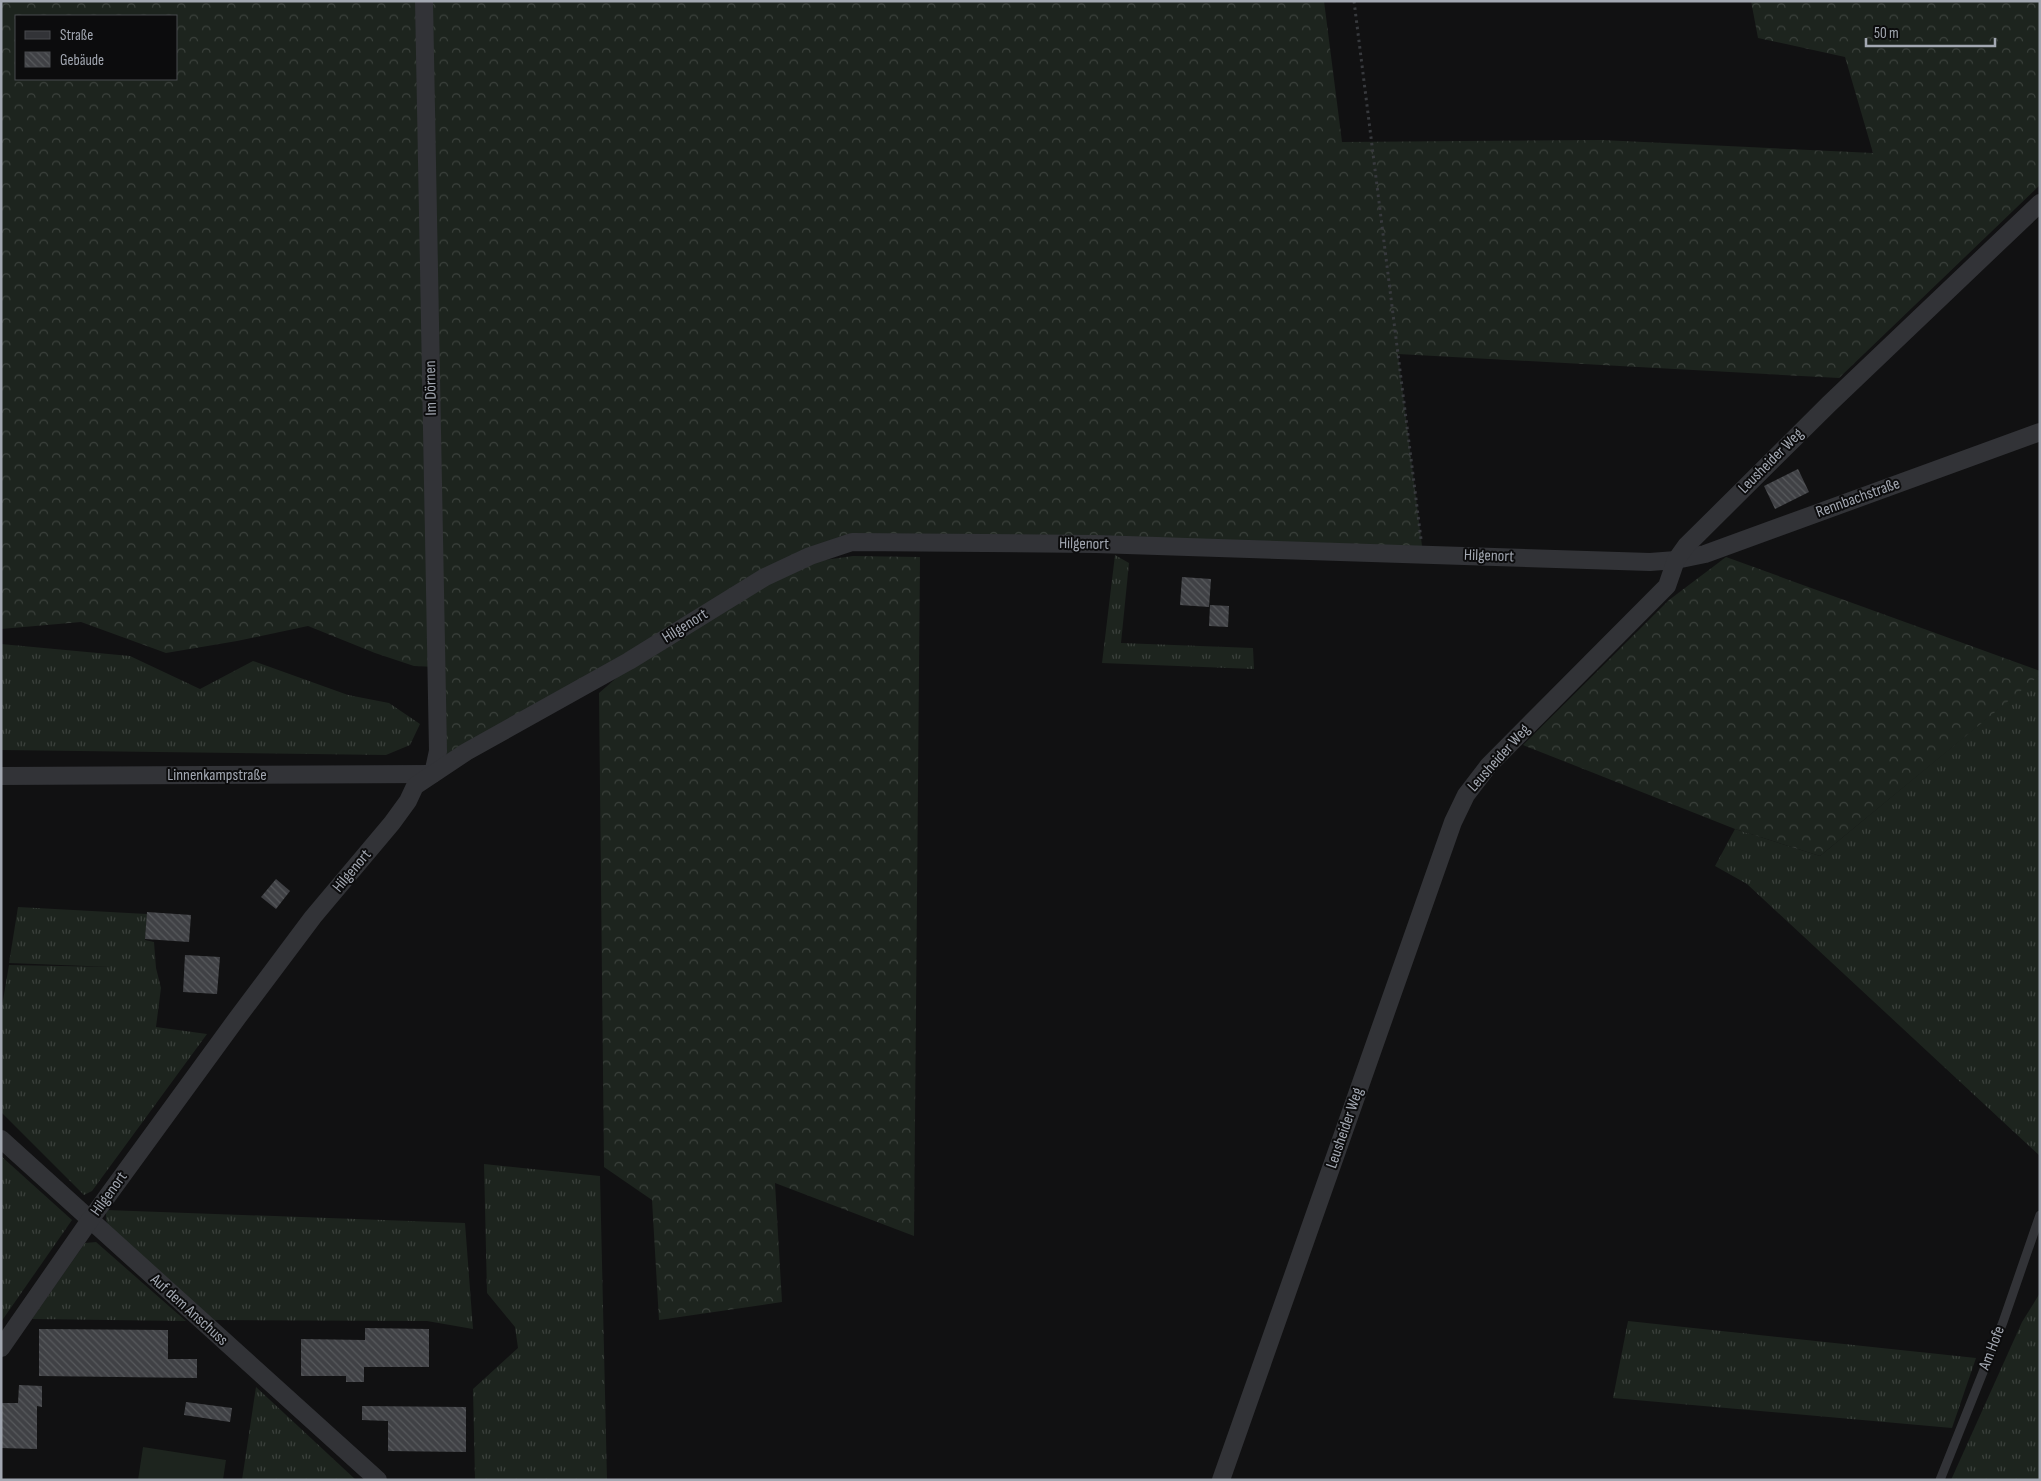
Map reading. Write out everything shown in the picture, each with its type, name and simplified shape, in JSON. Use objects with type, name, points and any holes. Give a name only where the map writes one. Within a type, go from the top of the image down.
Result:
[{"type":"street","name":"Im Dörnen","points":[[424,1],[438,751],[433,774]]},
{"type":"street","name":"Leusheider Weg","points":[[1221,1480],[1450,831],[1466,795],[1488,765],[1667,586],[1676,560],[1686,546],[1829,404],[2040,203]]},
{"type":"street","name":"Rennbachstraße","points":[[1676,560],[1705,554],[2040,432]]},
{"type":"street","name":"Hilgenort","points":[[1,1348],[90,1220],[238,1017],[307,925],[392,823],[408,801],[414,786],[474,748],[629,661],[765,577],[810,556],[852,542],[1096,544],[1640,561],[1676,560]]},
{"type":"street","name":"Linnenkampstraße","points":[[1,776],[433,774]]},
{"type":"street","name":"Auf dem Anschuss","points":[[1,1138],[378,1480]]},
{"type":"lane","name":"Am Hofe","points":[[1940,1480],[2002,1322],[2040,1215]]},
{"type":"path","points":[[1354,1],[1423,554]]},
{"type":"green space","points":[[1,1],[1324,1],[1342,142],[1602,140],[1873,153],[1845,57],[1758,38],[1751,1],[2040,1],[2040,185],[1839,378],[1398,354],[1423,554],[920,543],[810,556],[433,774],[436,667],[414,666],[375,653],[308,626],[166,653],[81,622],[1,629]]},
{"type":"green space","points":[[1115,555],[1129,563],[1121,643],[1253,648],[1254,669],[1102,663]]},
{"type":"green space","points":[[853,556],[920,557],[914,1236],[775,1183],[782,1302],[659,1320],[652,1200],[604,1167],[599,693],[629,667],[765,583],[810,562]]},
{"type":"green space","points":[[1726,557],[2040,671],[2040,675],[1820,856],[1735,829],[1523,745],[1669,600]]},
{"type":"green space","points":[[1,644],[130,656],[200,689],[253,661],[348,695],[389,703],[420,724],[410,745],[386,755],[1,750]]},
{"type":"green space","points":[[2038,676],[2040,677],[2040,1156],[1747,884],[1715,866],[1735,829],[1820,856]]},
{"type":"green space","points":[[18,907],[147,914],[145,940],[154,942],[156,968],[161,988],[156,1027],[207,1034],[92,1191],[84,1195],[1,1112],[1,1012],[9,965],[113,967],[9,963]]},
{"type":"green space","points":[[1,1156],[72,1220],[1,1322]]},
{"type":"green space","points":[[484,1164],[600,1176],[607,1480],[475,1480],[473,1389],[518,1348],[515,1327],[487,1293]]},
{"type":"green space","points":[[106,1210],[465,1223],[473,1329],[427,1321],[214,1320],[108,1225]]},
{"type":"green space","points":[[96,1242],[186,1321],[32,1319],[85,1243]]},
{"type":"green space","points":[[2040,1293],[2040,1480],[1951,1480],[2022,1322]]},
{"type":"green space","points":[[1628,1321],[1976,1358],[1952,1428],[1613,1398]]},
{"type":"green space","points":[[256,1387],[356,1480],[242,1480]]},
{"type":"green space","points":[[143,1447],[226,1460],[223,1480],[138,1480]]},
{"type":"building","points":[[1798,469],[1809,492],[1775,509],[1764,486]]},
{"type":"building","points":[[1182,577],[1211,579],[1209,607],[1180,605]]},
{"type":"building","points":[[1210,605],[1229,606],[1228,627],[1209,626]]},
{"type":"building","points":[[276,879],[290,891],[276,909],[261,897]]},
{"type":"building","points":[[147,912],[191,915],[189,942],[145,939]]},
{"type":"building","points":[[185,955],[220,957],[217,994],[183,992]]},
{"type":"building","points":[[365,1328],[429,1329],[429,1367],[364,1367],[364,1382],[346,1382],[346,1376],[301,1376],[301,1339],[365,1340]]},
{"type":"building","points":[[39,1329],[168,1330],[168,1359],[197,1359],[197,1378],[39,1376]]},
{"type":"building","points":[[19,1385],[42,1386],[42,1407],[37,1406],[37,1449],[1,1448],[2,1403],[18,1403]]},
{"type":"building","points":[[186,1402],[232,1408],[230,1422],[184,1415]]},
{"type":"building","points":[[362,1406],[466,1407],[466,1452],[388,1451],[388,1421],[362,1420]]}]
